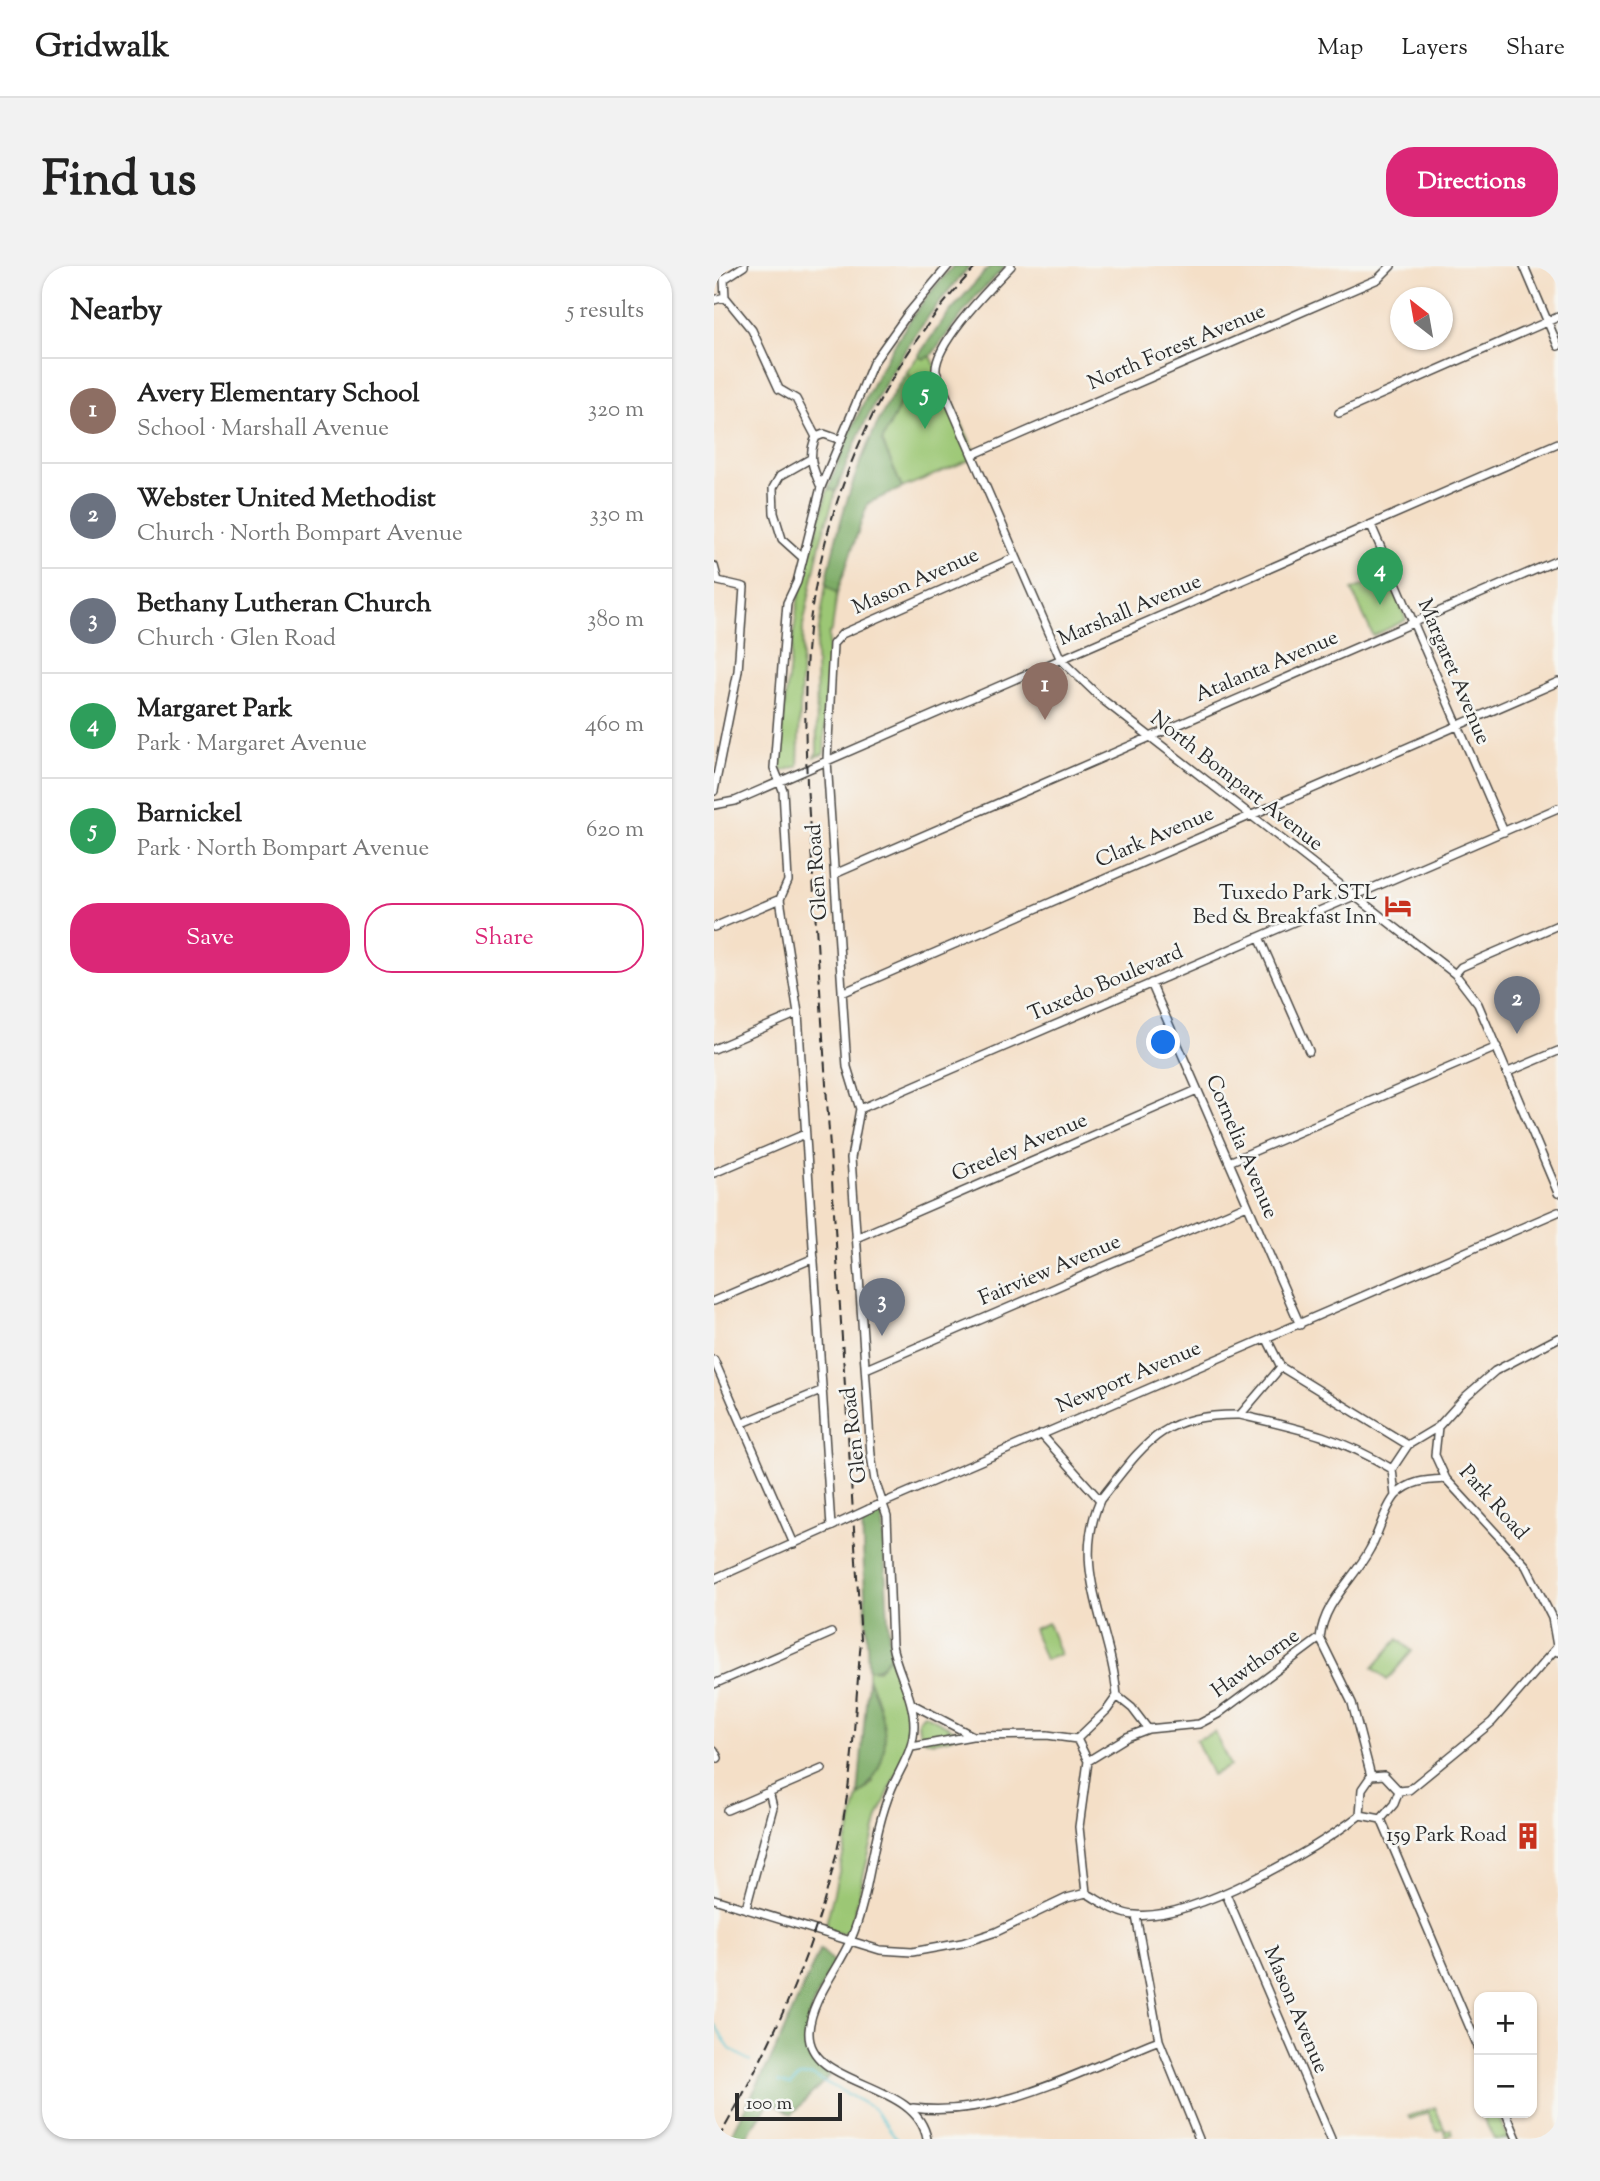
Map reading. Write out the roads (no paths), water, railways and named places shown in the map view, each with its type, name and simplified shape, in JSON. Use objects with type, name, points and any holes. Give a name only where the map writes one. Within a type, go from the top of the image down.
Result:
[{"type":"street","points":[[744,266],[724,279],[725,297],[752,330],[779,389],[796,399],[816,437],[810,459],[821,487]]},
{"type":"street","name":"Glen Road","points":[[835,1525],[823,1390],[798,1013],[780,899],[788,881],[780,781],[774,761],[783,686],[787,603],[797,582],[821,487],[873,363],[906,315],[947,266]]},
{"type":"street","name":"North Bompart Avenue","points":[[1011,266],[985,293],[940,352],[935,365],[937,377],[1061,660],[1103,700],[1455,974],[1478,1004],[1558,1193]]},
{"type":"street","name":"North Forest Avenue","points":[[972,455],[1378,279],[1391,266]]},
{"type":"street","points":[[1524,266],[1558,345]]},
{"type":"street","points":[[714,300],[725,297]]},
{"type":"street","points":[[1339,413],[1558,317]]},
{"type":"street","points":[[816,437],[824,434],[841,440]]},
{"type":"street","name":"Marshall Avenue","points":[[714,805],[735,801],[1558,443]]},
{"type":"street","points":[[802,557],[782,539],[774,513],[773,488],[780,476],[810,459]]},
{"type":"street","name":"Margaret Avenue","points":[[1371,526],[1504,832]]},
{"type":"street","name":"Mason Avenue","points":[[833,645],[842,634],[1016,558]]},
{"type":"street","name":"Atalanta Avenue","points":[[837,873],[1558,560]]},
{"type":"street","points":[[714,566],[719,581],[744,587],[738,671],[714,791]]},
{"type":"street","name":"Glen Road","points":[[833,645],[827,760],[837,873],[847,1067],[860,1108],[851,1158],[871,1455],[875,1481],[884,1503],[892,1645],[912,1704],[912,1747],[891,1790],[877,1832],[850,1941],[812,2014],[809,2033],[813,2050],[830,2068],[913,2108]]},
{"type":"street","name":"Clark Avenue","points":[[842,993],[1558,682]]},
{"type":"street","name":"Tuxedo Boulevard","points":[[860,1108],[1558,808]]},
{"type":"street","points":[[714,927],[780,899]]},
{"type":"street","points":[[1455,974],[1461,967],[1558,925]]},
{"type":"street","points":[[1259,937],[1309,1051]]},
{"type":"street","name":"Cornelia Avenue","points":[[1151,984],[1300,1325]]},
{"type":"street","points":[[714,1049],[798,1013]]},
{"type":"street","points":[[1229,1162],[1497,1047]]},
{"type":"street","points":[[1508,1072],[1558,1051]]},
{"type":"street","name":"Greeley Avenue","points":[[856,1238],[1197,1090]]},
{"type":"street","points":[[714,1173],[805,1134]]},
{"type":"street","name":"Fairview Avenue","points":[[866,1369],[1247,1205]]},
{"type":"street","name":"Newport Avenue","points":[[714,1579],[1041,1434],[1558,1212]]},
{"type":"street","points":[[714,1301],[814,1258]]},
{"type":"street","points":[[1446,1479],[1419,1480],[1395,1496],[1392,1469],[1408,1445],[1438,1427],[1465,1397],[1495,1371],[1558,1338]]},
{"type":"street","points":[[1267,1339],[1281,1367],[1408,1445]]},
{"type":"street","points":[[714,1360],[794,1544]]},
{"type":"street","points":[[1240,1415],[1281,1367]]},
{"type":"street","points":[[743,1423],[823,1390]]},
{"type":"street","points":[[1076,1739],[1107,1710],[1117,1696],[1114,1663],[1088,1574],[1088,1552],[1100,1500],[1147,1443],[1169,1425],[1205,1414],[1240,1415],[1321,1433],[1353,1446],[1392,1469]]},
{"type":"street","name":"Park Road","points":[[1438,1427],[1435,1455],[1446,1479],[1526,1566],[1552,1618],[1558,1648]]},
{"type":"street","points":[[1041,1434],[1100,1500]]},
{"type":"street","name":"Hawthorne","points":[[1088,1761],[1127,1737],[1148,1729],[1199,1724],[1218,1714],[1320,1638],[1322,1622],[1333,1600],[1369,1552],[1395,1496]]},
{"type":"street","points":[[714,1684],[831,1633]]},
{"type":"street","points":[[1320,1638],[1352,1703],[1371,1776]]},
{"type":"street","points":[[1399,1791],[1409,1790],[1492,1722],[1558,1648]]},
{"type":"street","points":[[1117,1696],[1132,1708],[1148,1729]]},
{"type":"street","points":[[912,1704],[973,1736]]},
{"type":"street","points":[[912,1747],[973,1736],[1047,1735],[1076,1739]]},
{"type":"street","points":[[1076,1739],[1088,1761],[1079,1827],[1086,1893]]},
{"type":"street","points":[[714,1750],[718,1758]]},
{"type":"street","points":[[727,1810],[822,1769]]},
{"type":"street","points":[[1360,1815],[1362,1788],[1371,1776],[1384,1775],[1399,1791]]},
{"type":"street","points":[[746,1908],[773,1807],[769,1791]]},
{"type":"street","points":[[1381,1819],[1394,1804],[1399,1791]]},
{"type":"street","points":[[1086,1893],[1119,1911],[1136,1916],[1183,1908],[1226,1894],[1360,1815],[1381,1819]]},
{"type":"street","points":[[1381,1819],[1474,2037]]},
{"type":"street","points":[[714,1899],[880,1950],[912,1952],[962,1944],[1086,1893]]},
{"type":"street","name":"Mason Avenue","points":[[1226,1894],[1331,2139]]},
{"type":"street","points":[[1136,1916],[1159,2040],[1199,2139]]},
{"type":"street","points":[[913,2108],[942,2112],[996,2104],[1159,2040]]},
{"type":"street","points":[[913,2108],[926,2139]]},
{"type":"street","points":[[1508,2118],[1517,2139]]},
{"type":"waterway","points":[[714,2024],[730,2049],[750,2061]]},
{"type":"waterway","points":[[779,2082],[790,2085],[801,2076],[812,2075],[873,2108],[897,2139]]},
{"type":"railway","points":[[718,2139],[779,2021],[812,1938],[825,1896],[837,1853],[848,1788],[861,1640],[807,783],[806,673],[812,607],[833,514],[868,424],[916,341],[945,302],[977,266]]},
{"type":"place","name":"Barnickel","points":[[925,429]]},
{"type":"place","name":"Margaret Park","points":[[1380,605]]},
{"type":"place","name":"Avery Elementary School","points":[[1045,720]]},
{"type":"place","name":"Tuxedo Park STL Bed & Breakfast Inn","points":[[1398,906]]},
{"type":"place","name":"Webster United Methodist","points":[[1517,1034]]},
{"type":"place","name":"Bethany Lutheran Church","points":[[882,1336]]},
{"type":"place","name":"159 Park Road","points":[[1528,1836]]}]
